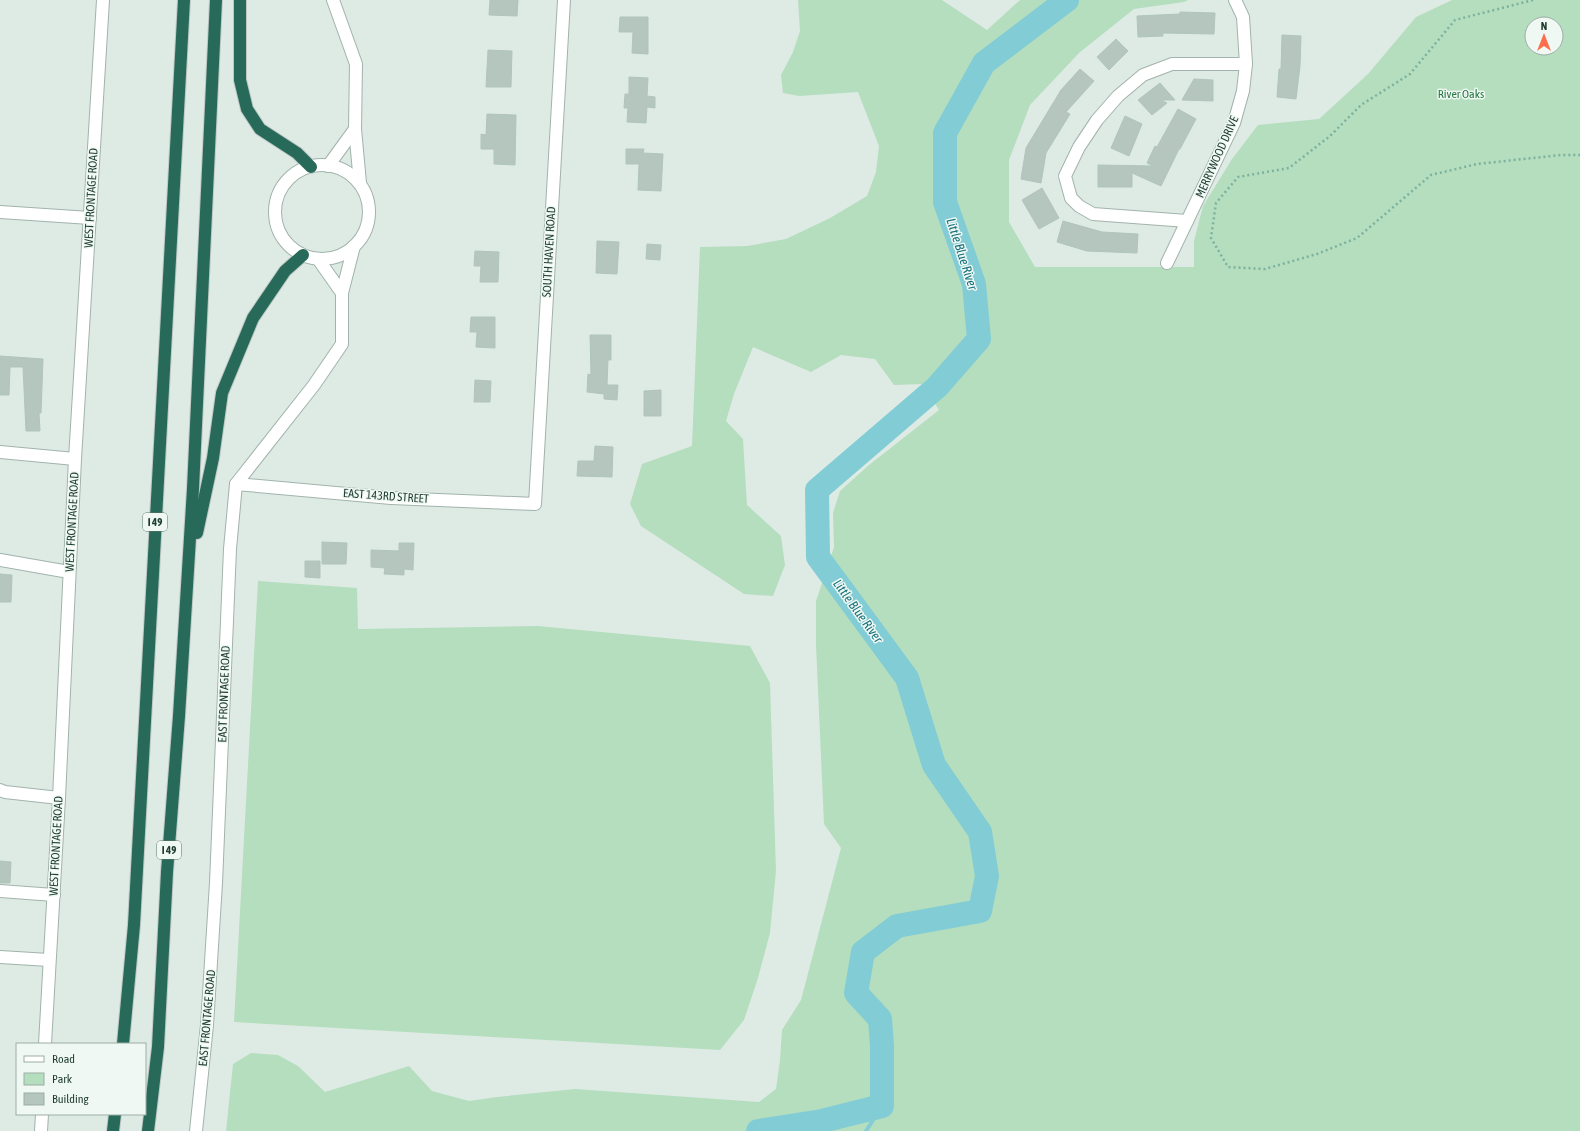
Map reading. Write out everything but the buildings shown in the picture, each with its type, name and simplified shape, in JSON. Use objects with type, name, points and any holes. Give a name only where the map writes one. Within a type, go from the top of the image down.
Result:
[{"type":"highway","name":"I 49","points":[[123,1043],[134,925],[184,0]]},
{"type":"highway","name":"I 49","points":[[148,1131],[158,1047],[167,872],[180,716],[216,0]]},
{"type":"highway","points":[[240,0],[240,80],[248,109],[260,129],[297,153],[311,167]]},
{"type":"highway","points":[[188,570],[213,458],[222,393],[253,318],[285,271],[303,255]]},
{"type":"highway","points":[[113,1131],[115,1115]]},
{"type":"street","name":"WEST FRONTAGE ROAD","points":[[45,1043],[59,798],[75,459],[103,0]]},
{"type":"street","points":[[333,0],[356,64],[354,129],[360,183],[367,197],[370,213],[366,228],[358,242],[347,252],[333,258],[318,259],[303,255],[290,247],[281,235],[276,221],[276,205],[280,191],[289,179],[302,170],[317,165],[333,166],[348,173],[360,183]]},
{"type":"street","name":"SOUTH HAVEN ROAD","points":[[535,504],[564,0]]},
{"type":"street","name":"MERRYWOOD DRIVE","points":[[1167,263],[1234,123],[1243,91],[1246,64],[1243,17],[1235,0]]},
{"type":"street","points":[[1187,221],[1093,214],[1079,206],[1071,198],[1065,176],[1079,147],[1097,120],[1118,96],[1143,75],[1172,64],[1246,64]]},
{"type":"street","points":[[328,166],[354,129]]},
{"type":"street","points":[[0,212],[90,218]]},
{"type":"street","points":[[236,484],[314,385],[342,344],[342,293],[354,246]]},
{"type":"street","points":[[318,259],[342,293]]},
{"type":"street","points":[[0,452],[75,459]]},
{"type":"street","name":"EAST 143RD STREET","points":[[236,484],[391,498],[535,504]]},
{"type":"street","name":"EAST FRONTAGE ROAD","points":[[196,1131],[207,1025],[216,883],[230,548],[236,484]]},
{"type":"street","points":[[0,560],[69,572]]},
{"type":"street","points":[[0,790],[5,792],[59,798]]},
{"type":"street","points":[[0,891],[54,895]]},
{"type":"street","points":[[0,956],[49,960]]},
{"type":"street","points":[[41,1131],[42,1115]]},
{"type":"path","points":[[1533,0],[1455,20],[1410,74],[1361,105],[1330,136],[1289,168],[1238,177],[1216,203],[1211,238],[1228,267],[1265,269],[1317,254],[1356,238],[1431,175],[1477,164],[1561,155],[1580,155]]},
{"type":"green space","name":"River Oaks","points":[[798,0],[942,0],[987,30],[1020,0],[1188,0],[1184,2],[1134,9],[1079,53],[1030,105],[1009,160],[1009,222],[1035,267],[1194,267],[1194,241],[1203,206],[1232,159],[1258,125],[1319,119],[1368,74],[1416,17],[1452,0],[1580,0],[1580,1131],[226,1131],[233,1064],[251,1053],[278,1055],[298,1066],[325,1092],[409,1066],[432,1091],[469,1101],[575,1089],[759,1102],[776,1089],[782,1030],[801,1000],[841,848],[824,824],[816,645],[816,601],[834,547],[833,513],[840,491],[869,465],[939,410],[923,384],[894,385],[875,359],[841,355],[811,372],[753,347],[734,394],[726,421],[743,439],[747,505],[781,536],[785,565],[773,596],[744,594],[641,526],[630,504],[642,464],[692,446],[700,247],[747,246],[786,239],[830,218],[867,196],[876,172],[879,146],[858,92],[799,96],[783,93],[781,75],[793,52],[800,31]]},
{"type":"green space","points":[[258,581],[357,588],[358,629],[538,626],[750,646],[770,683],[776,871],[770,933],[758,978],[744,1020],[720,1050],[234,1022]]},
{"type":"waterway","name":"Little Blue River","points":[[758,1131],[822,1121],[882,1106],[882,1046],[880,1019],[856,993],[863,952],[897,926],[980,911],[987,876],[980,832],[934,765],[907,678],[818,557],[817,490],[937,387],[979,339],[974,284],[945,202],[945,133],[984,63],[1067,0]]},
{"type":"waterway","points":[[866,1131],[882,1106]]}]
